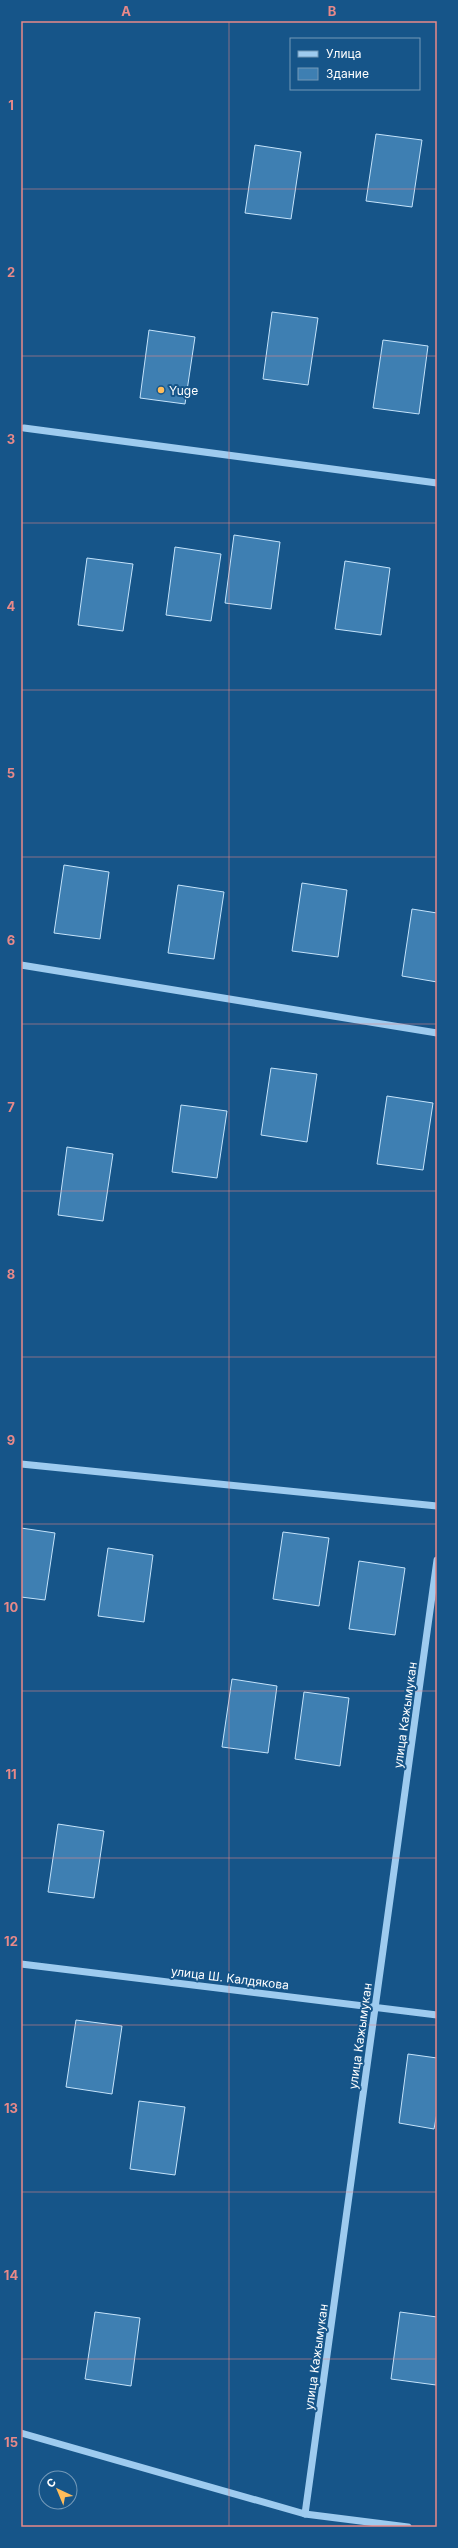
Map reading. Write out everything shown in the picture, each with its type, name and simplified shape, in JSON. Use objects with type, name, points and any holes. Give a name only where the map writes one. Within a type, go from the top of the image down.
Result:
[{"type":"street","points":[[24,428],[437,483]]},
{"type":"street","points":[[21,965],[437,1033]]},
{"type":"street","points":[[21,1464],[437,1506]]},
{"type":"street","name":"улица Кажымукан","points":[[305,2514],[437,1560]]},
{"type":"street","name":"улица Ш. Калдякова","points":[[21,1964],[376,2006],[437,2015]]},
{"type":"street","points":[[21,2433],[305,2514],[408,2527]]},
{"type":"building","points":[[376,134],[422,140],[412,207],[366,201]]},
{"type":"building","points":[[255,145],[301,152],[291,219],[245,213]]},
{"type":"building","points":[[272,312],[318,318],[308,385],[263,379]]},
{"type":"building","points":[[149,330],[195,337],[185,404],[140,398]]},
{"type":"building","points":[[383,340],[428,346],[419,414],[373,408]]},
{"type":"building","points":[[234,535],[280,542],[271,609],[225,603]]},
{"type":"building","points":[[175,547],[221,554],[211,621],[166,615]]},
{"type":"building","points":[[87,558],[133,564],[123,631],[78,625]]},
{"type":"building","points":[[345,561],[390,568],[381,635],[335,629]]},
{"type":"building","points":[[64,865],[109,872],[100,939],[54,933]]},
{"type":"building","points":[[302,883],[347,890],[338,957],[292,951]]},
{"type":"building","points":[[178,885],[224,892],[214,959],[168,953]]},
{"type":"building","points":[[412,909],[437,913],[437,982],[402,976]]},
{"type":"building","points":[[271,1068],[317,1074],[307,1142],[261,1135]]},
{"type":"building","points":[[387,1096],[433,1103],[423,1170],[377,1164]]},
{"type":"building","points":[[181,1105],[227,1111],[217,1178],[172,1172]]},
{"type":"building","points":[[67,1147],[113,1154],[103,1221],[58,1215]]},
{"type":"building","points":[[21,1528],[55,1533],[45,1600],[21,1597]]},
{"type":"building","points":[[283,1532],[329,1538],[319,1606],[273,1599]]},
{"type":"building","points":[[108,1548],[153,1555],[144,1622],[98,1616]]},
{"type":"building","points":[[359,1561],[405,1568],[395,1635],[349,1629]]},
{"type":"building","points":[[232,1679],[277,1686],[268,1753],[222,1747]]},
{"type":"building","points":[[304,1692],[349,1698],[340,1766],[295,1759]]},
{"type":"building","points":[[58,1824],[104,1831],[94,1898],[48,1892]]},
{"type":"building","points":[[76,2020],[122,2026],[112,2094],[66,2087]]},
{"type":"building","points":[[408,2054],[437,2058],[437,2113],[434,2129],[399,2123]]},
{"type":"building","points":[[139,2101],[185,2107],[175,2175],[130,2169]]},
{"type":"building","points":[[95,2312],[140,2318],[131,2386],[85,2379]]},
{"type":"building","points":[[400,2312],[437,2317],[436,2385],[391,2379]]},
{"type":"place","name":"Yuge","points":[[161,390]]}]
